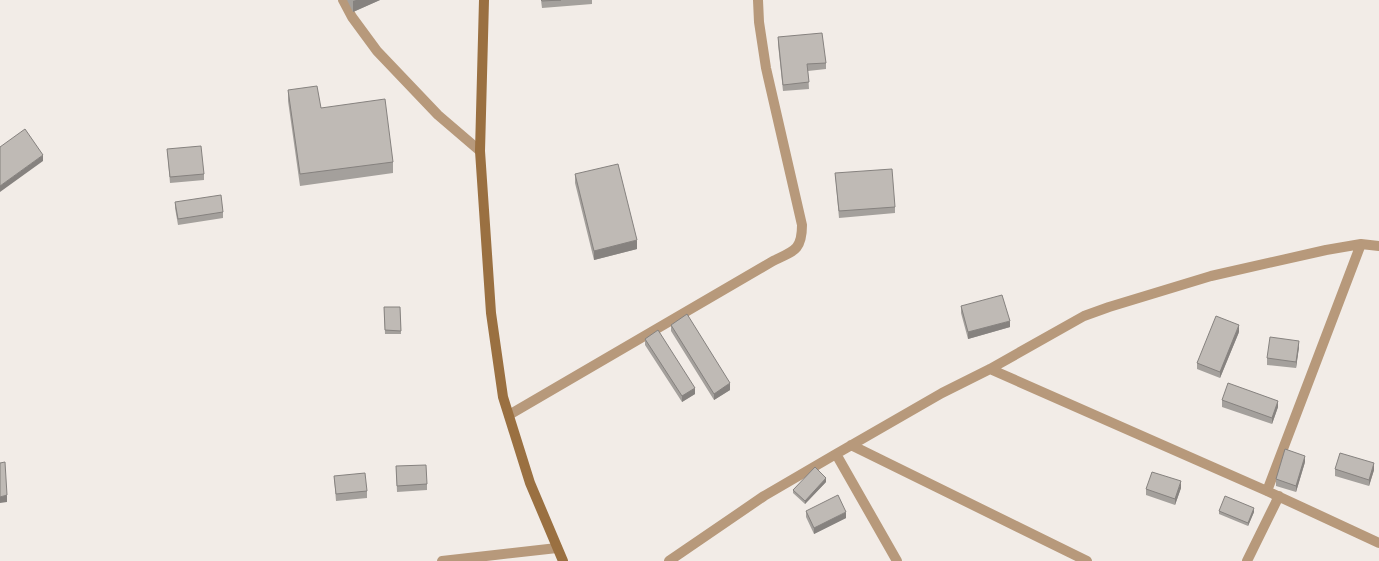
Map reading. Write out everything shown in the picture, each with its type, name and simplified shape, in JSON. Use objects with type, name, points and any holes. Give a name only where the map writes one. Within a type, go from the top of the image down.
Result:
[{"type":"main road","points":[[484,0],[480,151],[492,313],[504,397],[509,415],[530,483],[563,561]]},
{"type":"street","points":[[343,0],[352,17],[377,51],[438,115],[480,151]]},
{"type":"street","points":[[509,415],[766,265],[791,252],[800,244],[802,237],[802,225],[766,68],[759,22],[758,0]]},
{"type":"street","points":[[669,561],[764,496],[942,393],[990,369],[1084,316],[1108,307],[1211,276],[1326,250],[1361,244],[1379,246]]},
{"type":"street","points":[[1267,491],[1361,244]]},
{"type":"street","points":[[990,369],[1279,496],[1379,543]]},
{"type":"street","points":[[851,445],[1068,557],[1087,561]]},
{"type":"street","points":[[836,454],[898,561]]},
{"type":"street","points":[[1247,561],[1279,496]]},
{"type":"street","points":[[442,561],[557,548]]},
{"type":"building","points":[[822,33],[826,63],[807,64],[809,82],[783,85],[778,37]]},
{"type":"building","points":[[317,86],[321,108],[385,99],[393,162],[300,174],[288,90]]},
{"type":"building","points":[[25,129],[43,155],[0,186],[0,147]]},
{"type":"building","points":[[201,146],[204,174],[170,177],[167,149]]},
{"type":"building","points":[[618,164],[637,240],[594,251],[575,174]]},
{"type":"building","points":[[892,169],[895,207],[839,211],[835,173]]},
{"type":"building","points":[[221,195],[223,212],[178,219],[175,202]]},
{"type":"building","points":[[1002,295],[1010,321],[968,332],[961,306]]},
{"type":"building","points":[[384,307],[400,307],[401,331],[385,330]]},
{"type":"building","points":[[687,314],[730,383],[714,394],[671,325]]},
{"type":"building","points":[[1216,316],[1239,325],[1220,372],[1197,363]]},
{"type":"building","points":[[658,330],[695,388],[682,396],[645,339]]},
{"type":"building","points":[[1270,337],[1299,341],[1296,362],[1267,358]]},
{"type":"building","points":[[1228,383],[1278,401],[1272,418],[1222,400]]},
{"type":"building","points":[[1285,449],[1305,456],[1296,486],[1276,479]]},
{"type":"building","points":[[1340,453],[1374,463],[1369,480],[1335,469]]},
{"type":"building","points":[[5,462],[7,495],[0,497],[0,463]]},
{"type":"building","points":[[426,465],[427,484],[397,486],[396,466]]},
{"type":"building","points":[[815,467],[826,478],[805,501],[793,490]]},
{"type":"building","points":[[1152,472],[1181,481],[1175,499],[1146,489]]},
{"type":"building","points":[[365,473],[367,491],[336,494],[334,476]]},
{"type":"building","points":[[838,495],[846,512],[814,528],[806,511]]},
{"type":"building","points":[[1225,496],[1254,508],[1248,523],[1219,511]]}]
